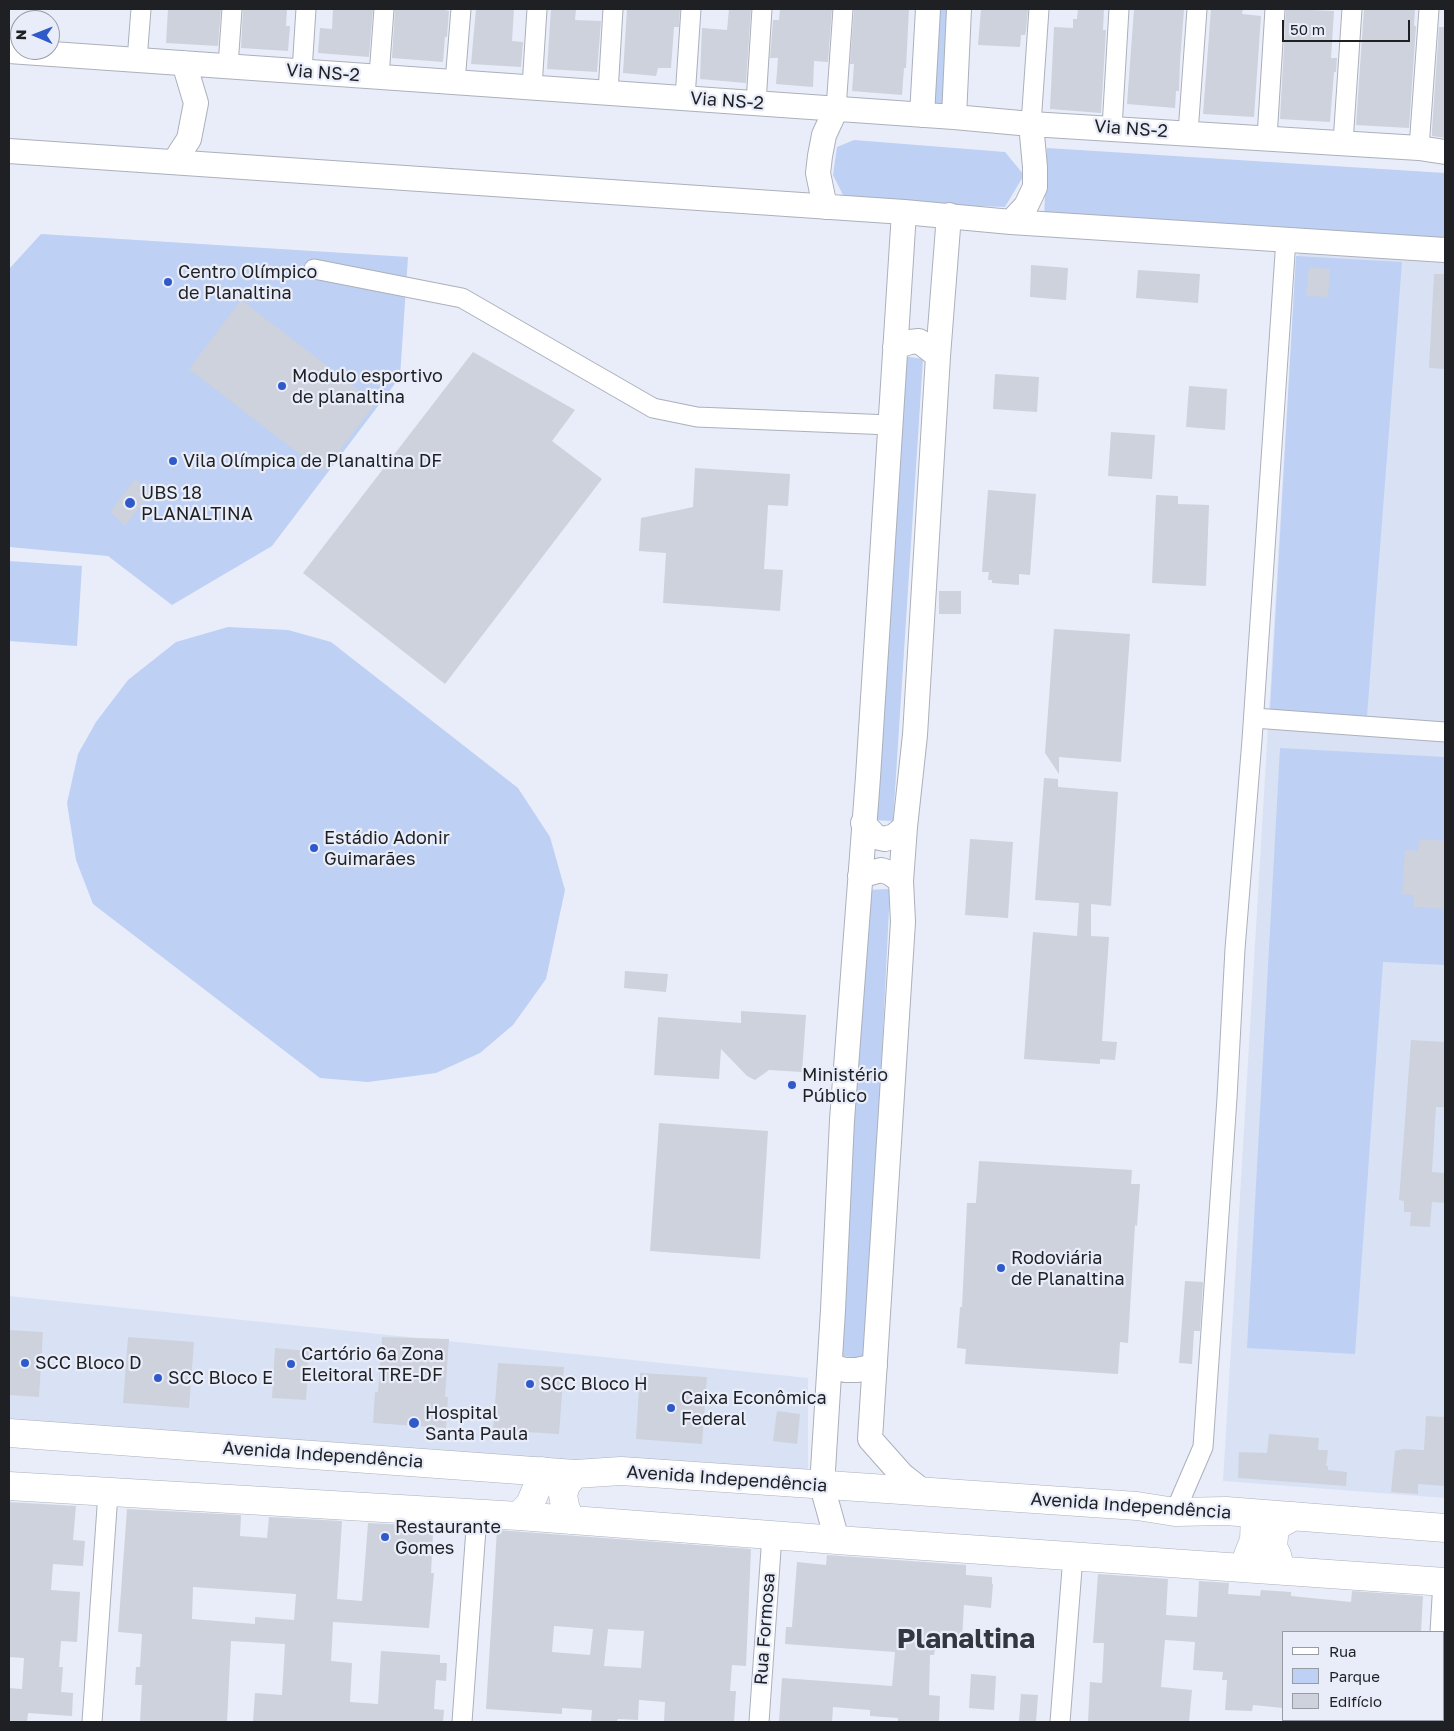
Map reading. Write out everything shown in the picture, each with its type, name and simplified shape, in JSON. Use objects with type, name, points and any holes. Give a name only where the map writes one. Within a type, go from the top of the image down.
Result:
[{"type":"main road","name":"Avenida Independência","points":[[9,1433],[575,1474],[621,1471],[1137,1506],[1175,1512],[1226,1512],[1294,1516],[1445,1528]]},
{"type":"main road","points":[[519,1516],[532,1500],[542,1471]]},
{"type":"main road","points":[[570,1520],[565,1506],[564,1495],[566,1485],[575,1474]]},
{"type":"main road","points":[[9,1486],[519,1516],[837,1540],[1444,1581]]},
{"type":"main road","points":[[1242,1568],[1254,1540],[1255,1514]]},
{"type":"main road","points":[[1281,1570],[1273,1547],[1276,1526],[1294,1516]]},
{"type":"street","points":[[137,60],[141,9]]},
{"type":"street","points":[[228,66],[232,9]]},
{"type":"street","points":[[302,71],[306,9]]},
{"type":"street","points":[[379,76],[384,9]]},
{"type":"street","points":[[455,82],[460,9]]},
{"type":"street","points":[[532,87],[537,9]]},
{"type":"street","points":[[608,93],[613,9]]},
{"type":"street","points":[[685,98],[691,9]]},
{"type":"street","points":[[756,103],[762,9]]},
{"type":"street","points":[[825,207],[818,173],[824,135],[836,109],[843,9]]},
{"type":"street","points":[[922,115],[928,9]]},
{"type":"street","points":[[954,117],[959,9]]},
{"type":"street","points":[[1011,222],[1026,206],[1034,187],[1035,167],[1030,124],[1039,9]]},
{"type":"street","points":[[1112,128],[1119,9]]},
{"type":"street","points":[[1188,133],[1197,9]]},
{"type":"street","points":[[1267,138],[1275,9]]},
{"type":"street","points":[[1343,143],[1352,9]]},
{"type":"street","points":[[1419,148],[1428,9]]},
{"type":"street","name":"Via NS-2","points":[[9,51],[954,117],[1030,124],[1419,148],[1445,152]]},
{"type":"street","points":[[174,162],[189,139],[196,103],[184,63]]},
{"type":"street","points":[[9,151],[949,215],[1011,222],[1445,250]]},
{"type":"street","points":[[837,1540],[822,1486],[842,1120],[864,824],[904,212]]},
{"type":"street","points":[[924,1492],[902,1475],[870,1439],[904,922],[901,881],[905,827],[916,735],[938,356],[949,215]]},
{"type":"street","points":[[1175,1512],[1203,1447],[1235,949],[1254,718],[1286,239]]},
{"type":"street","points":[[314,269],[462,298],[653,408],[697,417],[890,425]]},
{"type":"street","points":[[895,347],[919,341],[938,356]]},
{"type":"street","points":[[1254,718],[1445,732]]},
{"type":"street","points":[[864,824],[876,837],[885,839],[894,836],[905,827]]},
{"type":"street","points":[[860,876],[881,870],[890,873],[901,881]]},
{"type":"street","points":[[830,1363],[845,1370],[857,1370],[875,1366]]},
{"type":"street","points":[[92,1722],[108,1493]]},
{"type":"street","points":[[462,1722],[476,1514]]},
{"type":"street","name":"Rua Formosa","points":[[759,1722],[772,1535]]},
{"type":"street","points":[[1060,1722],[1073,1556]]},
{"type":"street","points":[[1440,1631],[1444,1581]]},
{"type":"shaded area","points":[[1307,249],[1445,258],[1445,1498],[1223,1481],[1296,256]]},
{"type":"shaded area","points":[[9,1296],[808,1378],[808,1478],[9,1424]]},
{"type":"green space","points":[[934,9],[953,9],[949,112],[928,110]]},
{"type":"green space","points":[[854,140],[1005,152],[1024,175],[1005,207],[899,203],[843,195],[833,175],[837,147]]},
{"type":"green space","points":[[1047,148],[1445,173],[1445,246],[1044,218]]},
{"type":"green space","name":"Vila Olímpica de Planaltina DF","points":[[41,234],[408,257],[400,377],[272,546],[172,605],[108,556],[9,547],[9,269]]},
{"type":"green space","points":[[1296,256],[1402,262],[1367,716],[1270,711]]},
{"type":"green space","points":[[903,356],[923,359],[893,821],[871,820]]},
{"type":"green space","points":[[9,561],[82,566],[77,646],[9,641]]},
{"type":"green space","name":"Estádio Adonir Guimarães","points":[[228,627],[288,630],[331,642],[518,788],[550,837],[565,890],[546,979],[513,1025],[480,1053],[436,1073],[368,1082],[320,1078],[93,904],[76,860],[67,803],[78,754],[96,722],[128,680],[176,642]]},
{"type":"green space","points":[[1280,748],[1445,757],[1445,965],[1383,962],[1355,1354],[1247,1348]]},
{"type":"green space","points":[[890,889],[867,1358],[838,1356],[866,890]]},
{"type":"building","points":[[168,9],[221,9],[218,46],[166,43]]},
{"type":"building","points":[[243,9],[287,9],[286,26],[290,26],[288,51],[241,48]]},
{"type":"building","points":[[333,9],[373,9],[369,57],[318,53],[320,28],[332,29]]},
{"type":"building","points":[[395,9],[441,9],[449,11],[443,62],[392,58]]},
{"type":"building","points":[[476,9],[514,9],[512,41],[523,42],[521,67],[471,64]]},
{"type":"building","points":[[551,9],[576,9],[575,20],[601,21],[597,72],[547,69]]},
{"type":"building","points":[[627,9],[680,9],[679,27],[674,27],[671,68],[658,68],[656,76],[623,73]]},
{"type":"building","points":[[729,9],[751,9],[746,83],[700,79],[702,28],[727,30]]},
{"type":"building","points":[[780,9],[832,9],[828,62],[814,61],[813,87],[776,84],[778,58],[770,58],[773,20],[779,20]]},
{"type":"building","points":[[854,9],[909,9],[906,68],[904,68],[902,95],[852,91],[854,64],[850,64]]},
{"type":"building","points":[[981,9],[1028,9],[1026,31],[1025,35],[1021,35],[1020,47],[978,45]]},
{"type":"building","points":[[1078,9],[1104,9],[1103,30],[1106,30],[1101,113],[1050,109],[1054,27],[1073,28],[1073,19],[1077,19]]},
{"type":"building","points":[[1134,9],[1184,10],[1179,91],[1176,91],[1175,108],[1127,104]]},
{"type":"building","points":[[1211,9],[1243,9],[1242,14],[1261,16],[1254,117],[1203,114]]},
{"type":"building","points":[[1286,9],[1334,11],[1331,58],[1337,58],[1330,122],[1280,119]]},
{"type":"building","points":[[1364,9],[1415,9],[1414,26],[1416,26],[1409,128],[1356,125]]},
{"type":"building","points":[[1439,27],[1445,27],[1445,138],[1432,136]]},
{"type":"building","points":[[1031,265],[1068,268],[1066,300],[1030,297]]},
{"type":"building","points":[[1309,267],[1330,269],[1328,297],[1306,296]]},
{"type":"building","points":[[1138,270],[1200,274],[1198,303],[1136,298]]},
{"type":"building","points":[[1434,274],[1445,274],[1445,369],[1429,368]]},
{"type":"building","name":"Modulo esportivo de planaltina","points":[[241,300],[376,403],[323,472],[189,369]]},
{"type":"building","points":[[473,352],[575,410],[552,441],[602,479],[445,684],[303,573]]},
{"type":"building","points":[[995,374],[1039,377],[1037,412],[993,409]]},
{"type":"building","points":[[1189,386],[1227,389],[1225,430],[1186,427]]},
{"type":"building","points":[[1111,432],[1155,435],[1152,479],[1108,476]]},
{"type":"building","points":[[695,468],[790,474],[788,506],[768,505],[764,569],[783,570],[780,611],[663,603],[666,553],[639,551],[641,518],[693,507]]},
{"type":"building","name":"UBS 18 PLANALTINA","points":[[135,479],[151,493],[125,526],[110,512]]},
{"type":"building","points":[[988,490],[1036,494],[1030,575],[1019,574],[1019,585],[992,583],[992,580],[988,580],[989,572],[982,572]]},
{"type":"building","points":[[1156,495],[1178,496],[1178,504],[1209,505],[1206,586],[1152,583]]},
{"type":"building","points":[[939,591],[961,591],[961,614],[939,614]]},
{"type":"building","points":[[1054,629],[1130,634],[1121,762],[1059,757],[1059,774],[1045,753]]},
{"type":"building","points":[[1044,778],[1058,779],[1058,787],[1118,792],[1111,906],[1091,904],[1091,936],[1109,937],[1102,1041],[1117,1042],[1115,1060],[1100,1059],[1100,1064],[1024,1059],[1033,932],[1077,936],[1079,903],[1035,900]]},
{"type":"building","points":[[970,839],[1013,842],[1008,918],[965,915]]},
{"type":"building","points":[[1419,839],[1445,841],[1445,909],[1414,907],[1414,895],[1402,894],[1405,850],[1418,851]]},
{"type":"building","points":[[625,971],[668,974],[666,992],[624,988]]},
{"type":"building","points":[[741,1011],[806,1015],[802,1072],[769,1070],[755,1080],[747,1076],[721,1049],[719,1079],[654,1075],[658,1017],[741,1023]]},
{"type":"building","points":[[1411,1040],[1445,1042],[1445,1107],[1436,1107],[1432,1172],[1445,1173],[1445,1203],[1432,1202],[1430,1227],[1410,1226],[1411,1212],[1404,1212],[1404,1201],[1399,1200]]},
{"type":"building","points":[[659,1123],[768,1131],[760,1259],[650,1251]]},
{"type":"building","name":"Rodoviária de Planaltina","points":[[979,1161],[1132,1170],[1131,1184],[1140,1184],[1137,1226],[1135,1225],[1128,1343],[1120,1342],[1118,1374],[965,1364],[966,1349],[957,1348],[960,1307],[962,1307],[967,1203],[976,1203]]},
{"type":"building","points":[[1185,1281],[1203,1282],[1200,1331],[1194,1331],[1192,1364],[1179,1363]]},
{"type":"building","name":"SCC Bloco D","points":[[9,1330],[43,1332],[39,1397],[9,1395]]},
{"type":"building","name":"SCC Bloco E","points":[[128,1337],[194,1342],[189,1408],[123,1403]]},
{"type":"building","points":[[382,1337],[449,1339],[445,1397],[448,1397],[446,1428],[373,1423],[375,1392],[378,1392]]},
{"type":"building","name":"Cartório 6ª Zona Eleitoral TRE-DF","points":[[275,1348],[309,1351],[306,1400],[272,1398]]},
{"type":"building","name":"SCC Bloco H","points":[[498,1363],[564,1367],[559,1434],[493,1430]]},
{"type":"building","name":"Caixa Econômica Federal","points":[[640,1373],[707,1377],[702,1444],[636,1439]]},
{"type":"building","points":[[777,1411],[800,1414],[797,1444],[773,1441]]},
{"type":"building","points":[[1426,1416],[1445,1417],[1445,1486],[1418,1484],[1418,1494],[1391,1492],[1395,1451],[1404,1449],[1424,1450]]},
{"type":"building","points":[[1269,1434],[1319,1438],[1318,1450],[1328,1450],[1326,1466],[1328,1466],[1328,1470],[1347,1472],[1346,1486],[1238,1478],[1239,1452],[1267,1453]]},
{"type":"building","points":[[9,1502],[76,1506],[73,1540],[85,1541],[83,1566],[53,1564],[51,1590],[80,1592],[77,1642],[61,1641],[59,1667],[63,1667],[61,1692],[73,1693],[72,1716],[28,1713],[27,1722],[9,1722],[9,1688],[22,1689],[24,1658],[9,1657]]},
{"type":"building","points":[[127,1509],[241,1515],[240,1536],[267,1538],[269,1517],[342,1521],[337,1599],[362,1601],[368,1523],[426,1526],[426,1533],[433,1533],[431,1573],[434,1573],[429,1628],[333,1622],[331,1661],[352,1663],[350,1702],[378,1704],[381,1651],[440,1655],[440,1663],[447,1663],[446,1681],[436,1680],[434,1709],[444,1710],[443,1722],[253,1722],[255,1693],[282,1695],[285,1644],[231,1641],[227,1722],[140,1722],[142,1685],[135,1685],[136,1667],[140,1667],[142,1634],[118,1632]],"holes":[[[193,1587],[296,1594],[294,1620],[255,1617],[255,1624],[192,1619]]]},
{"type":"building","points":[[497,1530],[751,1549],[746,1666],[732,1665],[730,1691],[736,1691],[734,1722],[664,1722],[665,1702],[639,1700],[638,1720],[618,1719],[616,1722],[591,1722],[592,1710],[562,1708],[562,1714],[486,1709]],"holes":[[[554,1626],[593,1629],[590,1655],[552,1652]],[[608,1629],[644,1631],[641,1668],[604,1666]]]},
{"type":"building","points":[[827,1555],[966,1565],[966,1575],[992,1577],[991,1608],[964,1605],[962,1639],[937,1638],[934,1655],[930,1655],[929,1695],[940,1696],[939,1722],[898,1722],[898,1718],[870,1716],[870,1710],[833,1707],[832,1722],[779,1722],[782,1678],[892,1686],[895,1652],[785,1644],[786,1627],[792,1627],[797,1562],[826,1565]]},
{"type":"building","points":[[1098,1574],[1168,1579],[1166,1615],[1197,1617],[1199,1581],[1229,1583],[1228,1594],[1260,1596],[1261,1590],[1291,1592],[1291,1596],[1351,1602],[1352,1591],[1423,1596],[1421,1631],[1282,1631],[1282,1708],[1253,1705],[1252,1711],[1225,1710],[1227,1680],[1222,1680],[1223,1672],[1193,1670],[1195,1642],[1165,1640],[1161,1687],[1192,1690],[1189,1722],[1088,1722],[1090,1682],[1102,1683],[1104,1643],[1093,1643]]},
{"type":"building","points":[[971,1674],[996,1676],[994,1710],[969,1708]]},
{"type":"building","points":[[1021,1694],[1038,1695],[1036,1722],[1019,1722]]},
{"type":"place","name":"Centro Olímpico de Planaltina","points":[[168,282]]},
{"type":"place","name":"Modulo esportivo de planaltina","points":[[282,386]]},
{"type":"place","name":"Vila Olímpica de Planaltina DF","points":[[173,461]]},
{"type":"place","name":"UBS 18 PLANALTINA","points":[[130,503]]},
{"type":"place","name":"Estádio Adonir Guimarães","points":[[314,848]]},
{"type":"place","name":"Ministério Público","points":[[792,1085]]},
{"type":"place","name":"Rodoviária de Planaltina","points":[[1001,1268]]},
{"type":"place","name":"SCC Bloco D","points":[[25,1363]]},
{"type":"place","name":"Cartório 6ª Zona Eleitoral TRE-DF","points":[[291,1364]]},
{"type":"place","name":"SCC Bloco E","points":[[158,1378]]},
{"type":"place","name":"SCC Bloco H","points":[[530,1384]]},
{"type":"place","name":"Caixa Econômica Federal","points":[[671,1408]]},
{"type":"place","name":"Hospital Santa Paula","points":[[414,1423]]},
{"type":"place","name":"Restaurante Gomes","points":[[385,1537]]},
{"type":"district","name":"Planaltina","points":[[966,1639]]}]
